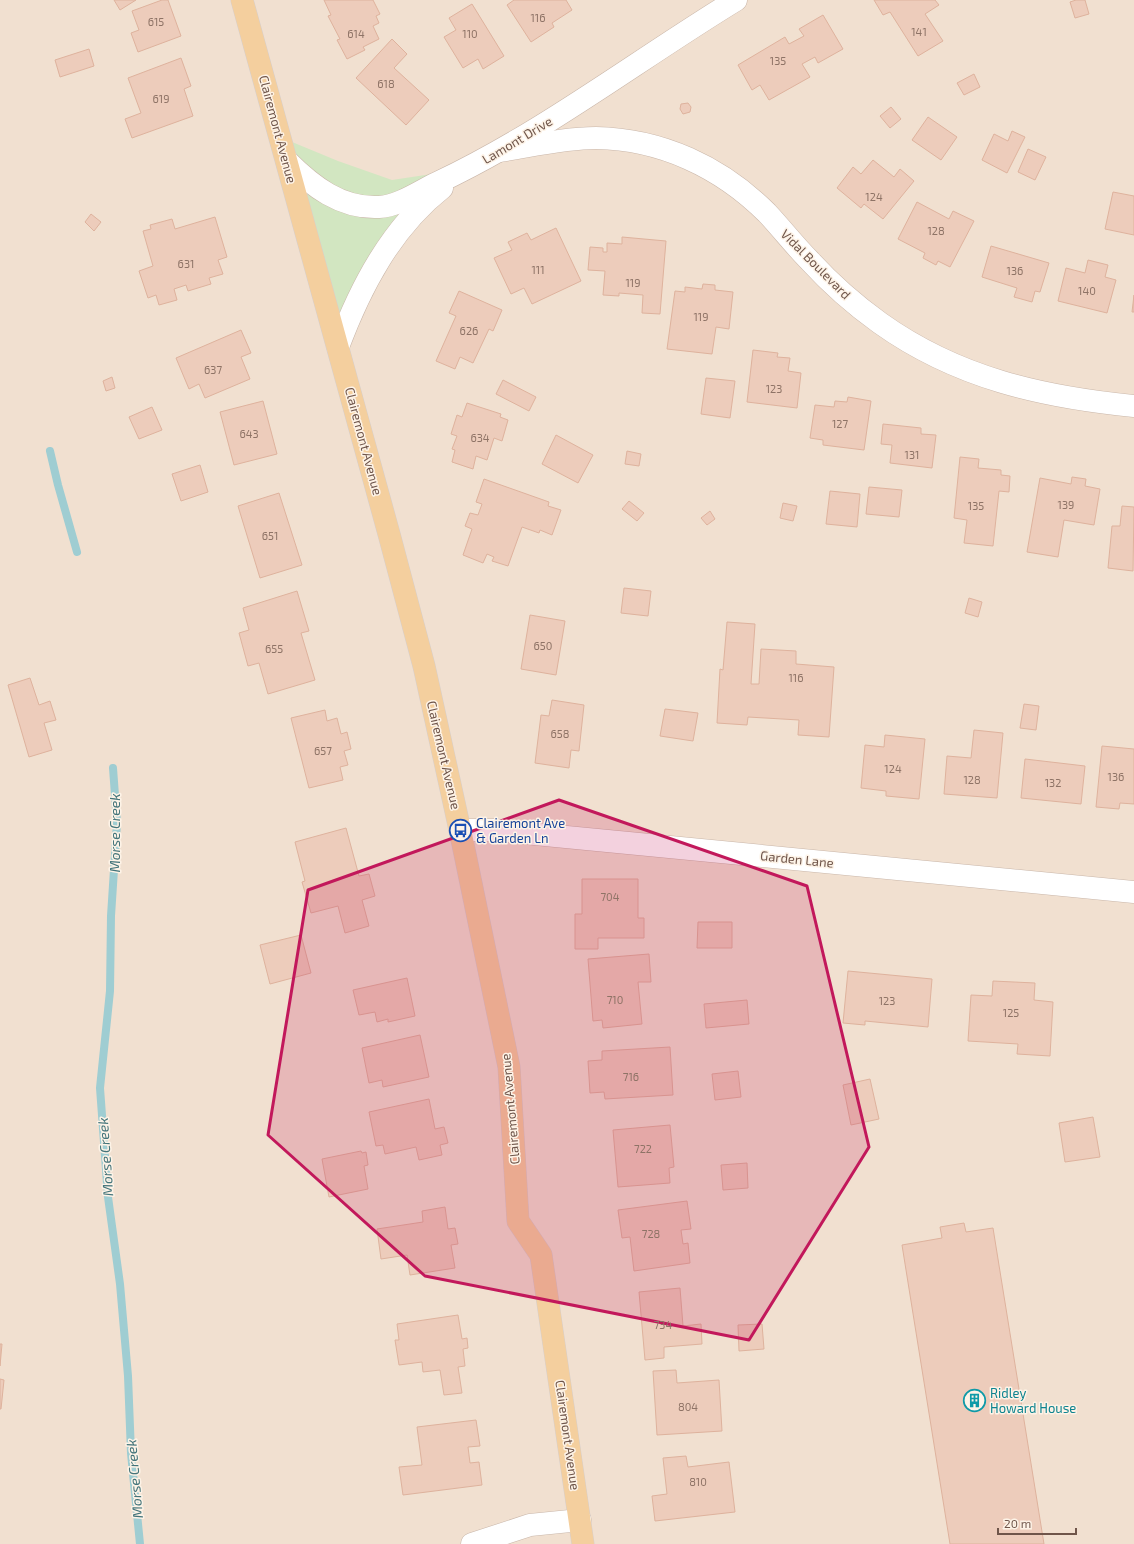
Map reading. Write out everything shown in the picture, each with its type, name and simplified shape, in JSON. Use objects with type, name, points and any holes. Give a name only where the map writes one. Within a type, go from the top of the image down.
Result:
[{"type":"main road","name":"Clairemont Avenue","points":[[242,0],[424,666],[460,830],[509,1067],[518,1221],[541,1254],[583,1544]]},
{"type":"street","name":"Lamont Drive","points":[[287,161],[306,180],[339,200],[367,207],[380,207],[396,202],[464,170],[500,151],[601,88],[736,0]]},
{"type":"street","name":"Vidal Boulevard","points":[[500,151],[566,140],[595,138],[649,144],[671,151],[711,171],[746,194],[771,218],[810,261],[851,300],[881,324],[927,351],[975,374],[1007,384],[1047,394],[1091,402],[1134,406]]},
{"type":"street","points":[[338,347],[359,296],[381,258],[398,233],[432,196],[464,170]]},
{"type":"street","name":"Garden Lane","points":[[460,830],[501,831],[1134,892]]},
{"type":"street","points":[[472,1544],[530,1525],[580,1520]]},
{"type":"highlighted area","points":[[559,800],[807,886],[869,1147],[749,1340],[425,1276],[268,1135],[308,890]]},
{"type":"shaded area","points":[[0,0],[1134,0],[1134,1544],[0,1544]]},
{"type":"green space","points":[[280,137],[338,161],[392,180],[465,169],[432,196],[334,344]]},
{"type":"building","points":[[114,0],[136,0],[120,10]]},
{"type":"building","points":[[162,0],[168,0],[181,36],[138,52],[131,33],[139,30],[132,11]]},
{"type":"building","points":[[324,0],[373,0],[380,14],[376,16],[379,23],[373,26],[379,39],[363,47],[365,50],[347,59],[337,40],[340,39],[328,16],[331,15]]},
{"type":"building","points":[[514,0],[566,0],[572,10],[552,23],[554,27],[531,42],[507,5]]},
{"type":"building","points":[[874,0],[935,0],[939,5],[925,14],[943,41],[918,56],[890,12],[883,15]]},
{"type":"building","points":[[1085,0],[1089,14],[1075,18],[1070,2]]},
{"type":"building","points":[[472,4],[504,56],[483,69],[478,59],[463,68],[444,37],[456,30],[449,18]]},
{"type":"building","points":[[823,15],[843,49],[818,63],[815,57],[802,64],[810,77],[769,100],[760,85],[752,90],[738,65],[785,37],[789,44],[804,36],[799,29]]},
{"type":"building","points":[[392,39],[407,54],[394,68],[429,100],[406,125],[356,78]]},
{"type":"building","points":[[89,49],[94,66],[60,77],[55,60]]},
{"type":"building","points":[[181,58],[191,86],[184,89],[193,116],[132,138],[125,119],[141,113],[128,78]]},
{"type":"building","points":[[974,74],[980,87],[964,95],[957,83]]},
{"type":"building","points":[[688,103],[691,107],[690,112],[683,114],[680,109],[681,104]]},
{"type":"building","points":[[891,107],[901,119],[890,128],[880,116]]},
{"type":"building","points":[[928,117],[957,137],[941,160],[912,140]]},
{"type":"building","points":[[1012,131],[1025,137],[1007,173],[982,160],[994,134],[1008,141]]},
{"type":"building","points":[[1028,149],[1046,157],[1035,180],[1018,172]]},
{"type":"building","points":[[873,160],[894,177],[900,169],[914,181],[883,219],[864,204],[861,208],[837,188],[853,167],[861,174]]},
{"type":"building","points":[[1113,192],[1134,196],[1134,235],[1105,229]]},
{"type":"building","points":[[917,202],[949,219],[953,211],[974,221],[950,267],[938,261],[936,265],[923,258],[925,253],[898,239]]},
{"type":"building","points":[[91,214],[101,222],[94,231],[85,222]]},
{"type":"building","points":[[215,217],[227,257],[218,260],[223,274],[209,278],[211,284],[188,291],[186,285],[174,289],[177,300],[159,305],[156,295],[148,298],[139,271],[153,266],[143,231],[151,229],[150,225],[172,219],[175,229]]},
{"type":"building","points":[[556,228],[581,281],[532,304],[524,288],[511,294],[494,258],[512,250],[508,242],[527,233],[531,240]]},
{"type":"building","points":[[622,237],[666,241],[660,314],[642,313],[643,295],[619,293],[619,296],[603,295],[605,271],[588,270],[590,247],[603,248],[603,252],[607,252],[607,243],[622,244]]},
{"type":"building","points":[[991,246],[1049,263],[1040,292],[1035,291],[1032,302],[1014,297],[1017,288],[982,277]]},
{"type":"building","points":[[1088,260],[1108,265],[1105,277],[1116,280],[1107,313],[1058,301],[1066,268],[1085,273]]},
{"type":"building","points":[[703,284],[715,285],[715,290],[733,292],[729,329],[716,327],[712,354],[667,349],[675,291],[685,292],[685,287],[702,289]]},
{"type":"building","points":[[459,291],[502,310],[493,331],[489,329],[473,363],[460,357],[455,369],[436,361],[456,316],[449,313]]},
{"type":"building","points":[[1134,295],[1134,312],[1132,312]]},
{"type":"building","points":[[241,330],[251,353],[241,357],[250,379],[205,398],[199,384],[189,389],[176,358]]},
{"type":"building","points":[[753,350],[778,353],[777,357],[790,358],[788,371],[801,373],[797,408],[747,402]]},
{"type":"building","points":[[112,377],[115,388],[106,391],[103,381]]},
{"type":"building","points":[[706,378],[735,381],[730,418],[701,414]]},
{"type":"building","points":[[503,380],[536,397],[529,411],[496,394]]},
{"type":"building","points":[[848,397],[871,401],[864,450],[823,445],[823,440],[810,438],[815,405],[834,407],[835,401],[847,402]]},
{"type":"building","points":[[263,401],[277,454],[234,465],[220,412]]},
{"type":"building","points":[[467,403],[501,414],[500,417],[508,420],[502,441],[494,438],[487,460],[476,456],[473,469],[452,462],[455,450],[452,449],[457,436],[451,434],[457,415],[462,417]]},
{"type":"building","points":[[152,407],[162,430],[139,439],[129,417]]},
{"type":"building","points":[[883,424],[921,428],[921,434],[936,435],[932,468],[890,463],[892,445],[881,444]]},
{"type":"building","points":[[556,435],[593,455],[578,483],[542,464]]},
{"type":"building","points":[[627,451],[641,454],[639,466],[625,464]]},
{"type":"building","points":[[960,457],[979,459],[978,468],[1001,470],[1001,475],[1010,476],[1009,492],[999,491],[993,546],[964,543],[967,520],[954,518]]},
{"type":"building","points":[[200,465],[208,492],[181,501],[172,474]]},
{"type":"building","points":[[1072,477],[1086,479],[1085,486],[1100,489],[1094,525],[1064,520],[1058,557],[1027,552],[1040,478],[1071,484]]},
{"type":"building","points":[[484,479],[549,502],[548,506],[561,510],[552,535],[540,530],[539,533],[522,527],[508,566],[492,561],[494,557],[487,554],[483,563],[463,555],[472,529],[465,526],[470,513],[478,515],[482,504],[476,502]]},
{"type":"building","points":[[869,487],[902,490],[899,517],[866,514]]},
{"type":"building","points":[[830,491],[860,494],[857,527],[826,524]]},
{"type":"building","points":[[279,493],[302,565],[260,578],[238,506]]},
{"type":"building","points":[[629,501],[644,513],[637,521],[622,509]]},
{"type":"building","points":[[783,503],[797,506],[793,521],[780,518]]},
{"type":"building","points":[[1122,506],[1134,507],[1133,571],[1108,568],[1112,526],[1120,526]]},
{"type":"building","points":[[710,511],[715,519],[707,525],[701,518]]},
{"type":"building","points":[[624,588],[651,591],[648,616],[621,613]]},
{"type":"building","points":[[297,591],[309,631],[301,633],[315,680],[268,694],[259,663],[248,666],[239,633],[249,630],[243,608]]},
{"type":"building","points":[[969,598],[982,602],[978,617],[965,613]]},
{"type":"building","points":[[530,615],[565,621],[556,675],[521,669]]},
{"type":"building","points":[[727,622],[755,624],[751,684],[759,684],[761,649],[796,651],[796,664],[834,667],[829,737],[798,735],[799,720],[748,717],[747,725],[717,723],[720,669],[723,670]]},
{"type":"building","points":[[30,678],[39,705],[50,701],[56,720],[44,723],[52,750],[29,757],[8,685]]},
{"type":"building","points":[[552,700],[584,705],[579,751],[571,750],[569,768],[535,763],[541,715],[549,716]]},
{"type":"building","points":[[1024,704],[1039,706],[1036,730],[1020,728]]},
{"type":"building","points":[[665,709],[698,713],[693,741],[660,736]]},
{"type":"building","points":[[325,710],[327,721],[337,718],[341,734],[347,732],[351,749],[344,751],[348,765],[340,767],[343,780],[309,788],[291,718]]},
{"type":"building","points":[[974,730],[1003,733],[997,798],[944,794],[947,756],[971,758]]},
{"type":"building","points":[[885,735],[925,739],[919,799],[886,796],[886,791],[861,788],[865,745],[884,747]]},
{"type":"building","points":[[1102,746],[1134,749],[1134,804],[1120,803],[1119,809],[1096,807]]},
{"type":"building","points":[[1025,759],[1085,766],[1081,804],[1021,798]]},
{"type":"building","points":[[346,828],[359,876],[369,874],[375,896],[362,900],[369,926],[345,933],[338,906],[311,913],[302,882],[305,881],[295,842]]},
{"type":"building","points":[[582,879],[638,879],[638,918],[644,918],[644,938],[598,938],[598,949],[575,949],[575,914],[582,914]]},
{"type":"building","points":[[698,922],[732,922],[732,948],[697,948]]},
{"type":"building","points":[[301,935],[311,973],[270,984],[260,945]]},
{"type":"building","points":[[649,954],[651,982],[638,982],[642,1024],[603,1028],[602,1020],[593,1021],[588,959]]},
{"type":"building","points":[[848,971],[932,979],[928,1027],[865,1021],[865,1025],[843,1023]]},
{"type":"building","points":[[407,978],[415,1016],[388,1022],[388,1019],[377,1022],[375,1012],[359,1015],[353,990]]},
{"type":"building","points":[[993,981],[1035,983],[1034,1000],[1053,1002],[1050,1056],[1017,1054],[1018,1044],[968,1041],[971,995],[992,996]]},
{"type":"building","points":[[747,1000],[749,1024],[706,1028],[704,1004]]},
{"type":"building","points":[[420,1035],[429,1077],[383,1087],[382,1080],[369,1083],[362,1048]]},
{"type":"building","points":[[670,1047],[673,1095],[605,1099],[604,1092],[590,1093],[588,1061],[602,1060],[602,1051]]},
{"type":"building","points":[[738,1071],[741,1097],[715,1100],[712,1074]]},
{"type":"building","points":[[870,1079],[879,1119],[851,1125],[843,1085]]},
{"type":"building","points":[[429,1099],[435,1129],[444,1127],[448,1143],[440,1145],[442,1155],[419,1160],[416,1147],[385,1154],[383,1145],[376,1146],[369,1112]]},
{"type":"building","points":[[1093,1117],[1100,1157],[1065,1162],[1059,1123]]},
{"type":"building","points":[[670,1125],[674,1167],[669,1168],[670,1183],[618,1187],[613,1130]]},
{"type":"building","points":[[361,1151],[362,1153],[366,1152],[368,1165],[364,1166],[368,1189],[329,1197],[322,1159]]},
{"type":"building","points":[[747,1163],[748,1188],[723,1190],[721,1165]]},
{"type":"building","points":[[687,1201],[691,1229],[681,1230],[683,1244],[688,1243],[690,1263],[634,1271],[630,1237],[622,1238],[618,1210]]},
{"type":"building","points":[[445,1207],[448,1229],[455,1228],[458,1244],[451,1245],[455,1268],[410,1275],[407,1255],[381,1259],[377,1229],[423,1222],[422,1211]]},
{"type":"building","name":"Ridley Howard House","points":[[964,1223],[966,1232],[993,1228],[1044,1544],[950,1544],[902,1245],[942,1238],[940,1227]]},
{"type":"building","points":[[680,1288],[683,1326],[701,1324],[702,1344],[664,1347],[664,1358],[645,1360],[639,1292]]},
{"type":"building","points":[[458,1315],[462,1339],[467,1338],[468,1348],[463,1349],[465,1366],[458,1367],[462,1393],[444,1395],[440,1370],[423,1372],[422,1362],[399,1365],[395,1340],[399,1340],[397,1324]]},
{"type":"building","points":[[762,1324],[764,1349],[739,1351],[738,1325]]},
{"type":"building","points":[[0,1344],[2,1344],[0,1366]]},
{"type":"building","points":[[676,1370],[677,1383],[719,1380],[722,1431],[657,1435],[653,1371]]},
{"type":"building","points":[[0,1379],[4,1380],[1,1409],[0,1409]]},
{"type":"building","points":[[476,1420],[480,1446],[468,1447],[470,1463],[479,1462],[482,1485],[403,1495],[399,1467],[422,1465],[417,1427]]},
{"type":"building","points":[[686,1456],[688,1467],[729,1462],[735,1512],[655,1521],[652,1496],[667,1494],[663,1458]]},
{"type":"waterway","points":[[50,451],[77,552]]},
{"type":"waterway","name":"Morse Creek","points":[[113,768],[117,823],[111,916],[110,991],[100,1088],[108,1197],[120,1284],[128,1376],[131,1453],[140,1544]]},
{"type":"place","name":"Clairemont Ave & Garden Ln","points":[[460,830]]},
{"type":"place","name":"Ridley Howard House","points":[[974,1400]]}]
